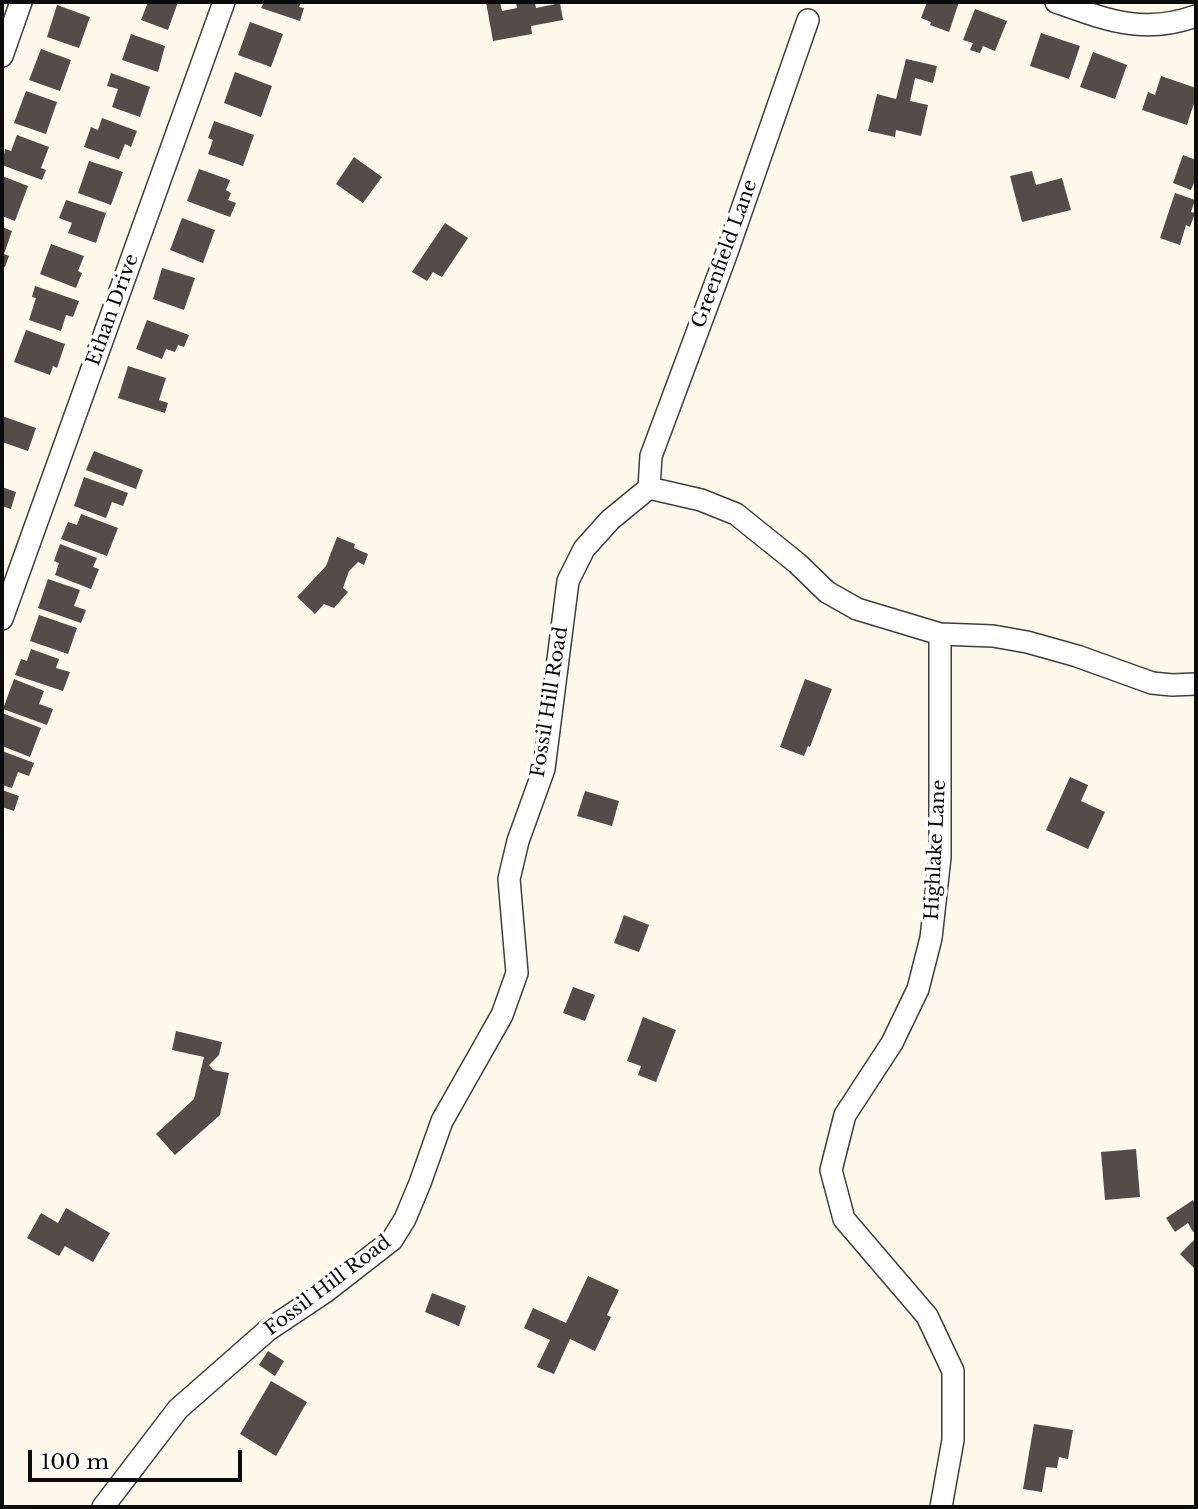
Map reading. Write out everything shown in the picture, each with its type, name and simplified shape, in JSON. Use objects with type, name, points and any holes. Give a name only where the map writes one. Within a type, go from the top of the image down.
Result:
[{"type":"street","points":[[2,56],[21,2]]},
{"type":"street","name":"Ethan Drive","points":[[2,619],[224,2]]},
{"type":"street","points":[[1056,2],[1097,16],[1141,26],[1178,22],[1196,16]]},
{"type":"street","name":"Greenfield Lane","points":[[649,488],[651,456],[726,255],[808,20]]},
{"type":"street","points":[[649,488],[701,500],[736,514],[827,592],[857,609],[940,634],[993,636],[1016,640],[1077,656],[1152,683],[1196,684]]},
{"type":"street","name":"Fossil Hill Road","points":[[103,1507],[178,1409],[268,1330],[326,1292],[392,1240],[405,1219],[442,1121],[502,1015],[517,972],[509,879],[544,769],[568,581],[592,540],[610,520],[649,488]]},
{"type":"street","name":"Highlake Lane","points":[[940,634],[940,857],[931,938],[918,989],[892,1043],[845,1115],[831,1170],[844,1219],[927,1316],[953,1371],[953,1440],[941,1507]]},
{"type":"building","points":[[148,2],[178,2],[168,30],[141,20]]},
{"type":"building","points":[[264,2],[301,2],[299,7],[304,8],[300,21],[261,8]]},
{"type":"building","points":[[486,2],[500,2],[502,11],[517,8],[516,2],[535,2],[536,8],[560,3],[563,20],[531,26],[532,34],[493,41]]},
{"type":"building","points":[[927,2],[959,2],[949,32],[930,25],[931,22],[921,18]]},
{"type":"building","points":[[57,5],[90,17],[79,48],[47,37]]},
{"type":"building","points":[[975,9],[1007,21],[995,51],[983,46],[980,53],[970,50],[973,43],[963,40]]},
{"type":"building","points":[[250,22],[283,34],[271,67],[238,55]]},
{"type":"building","points":[[1041,33],[1080,46],[1069,79],[1030,66]]},
{"type":"building","points":[[131,34],[165,46],[158,72],[122,60]]},
{"type":"building","points":[[41,49],[71,60],[60,91],[29,80]]},
{"type":"building","points":[[1093,52],[1127,65],[1115,99],[1080,87]]},
{"type":"building","points":[[906,59],[937,66],[933,83],[915,78],[910,101],[928,105],[921,136],[896,130],[895,137],[868,131],[877,94],[896,99]]},
{"type":"building","points":[[235,72],[272,86],[261,117],[224,103]]},
{"type":"building","points":[[111,73],[150,87],[140,117],[112,107],[118,89],[107,86]]},
{"type":"building","points":[[1161,76],[1196,88],[1196,97],[1187,125],[1142,110],[1148,92],[1155,95]]},
{"type":"building","points":[[26,91],[57,102],[46,134],[14,123]]},
{"type":"building","points":[[102,118],[137,131],[131,147],[125,144],[119,159],[84,147],[91,127],[98,130]]},
{"type":"building","points":[[214,121],[254,135],[243,166],[208,154],[213,140],[208,138]]},
{"type":"building","points":[[17,135],[49,147],[41,168],[46,170],[42,180],[2,165],[5,149],[11,151]]},
{"type":"building","points":[[1183,155],[1196,160],[1196,178],[1191,190],[1173,183]]},
{"type":"building","points":[[354,157],[382,177],[363,203],[336,184]]},
{"type":"building","points":[[89,161],[123,172],[111,205],[78,193]]},
{"type":"building","points":[[199,169],[230,180],[226,190],[231,193],[228,200],[236,203],[230,217],[187,201]]},
{"type":"building","points":[[1032,171],[1036,185],[1062,178],[1071,210],[1022,222],[1010,176]]},
{"type":"building","points":[[2,176],[28,186],[15,221],[2,216]]},
{"type":"building","points":[[1175,193],[1195,200],[1191,212],[1195,213],[1190,227],[1186,225],[1180,245],[1160,238]]},
{"type":"building","points":[[66,200],[106,213],[96,243],[68,233],[72,223],[59,218]]},
{"type":"building","points":[[182,218],[215,230],[203,263],[170,250]]},
{"type":"building","points":[[445,223],[468,238],[442,277],[433,272],[427,281],[412,272]]},
{"type":"building","points":[[2,227],[12,231],[4,254],[9,256],[5,267],[2,266]]},
{"type":"building","points":[[51,244],[84,256],[78,271],[82,273],[76,288],[40,274]]},
{"type":"building","points":[[162,268],[195,278],[184,310],[153,299]]},
{"type":"building","points":[[35,286],[79,301],[73,317],[66,315],[61,331],[29,320],[36,298],[32,297]]},
{"type":"building","points":[[147,320],[189,335],[184,347],[178,345],[175,352],[166,349],[162,359],[136,349]]},
{"type":"building","points":[[26,330],[65,344],[57,368],[53,366],[50,375],[14,362]]},
{"type":"building","points":[[128,366],[166,378],[159,400],[168,403],[165,413],[118,398]]},
{"type":"building","points":[[2,416],[36,428],[28,451],[2,442]]},
{"type":"building","points":[[94,451],[143,470],[136,489],[86,470]]},
{"type":"building","points":[[84,477],[128,493],[123,506],[112,502],[106,518],[74,506]]},
{"type":"building","points":[[2,487],[16,492],[11,509],[2,506]]},
{"type":"building","points":[[81,514],[118,528],[107,556],[61,539],[68,522],[77,525]]},
{"type":"building","points":[[337,537],[355,544],[354,548],[368,554],[364,565],[358,562],[349,571],[343,588],[348,592],[334,608],[324,604],[315,614],[297,597],[326,566]]},
{"type":"building","points":[[60,544],[97,558],[93,567],[99,569],[91,589],[55,575],[59,563],[54,561]]},
{"type":"building","points":[[48,579],[80,590],[74,606],[86,610],[81,623],[38,608]]},
{"type":"building","points":[[39,615],[77,628],[68,654],[30,641]]},
{"type":"building","points":[[31,649],[59,659],[56,668],[70,672],[63,691],[15,675],[21,659],[27,661]]},
{"type":"building","points":[[14,679],[44,691],[39,704],[53,709],[47,725],[3,709]]},
{"type":"building","points":[[805,679],[832,689],[804,756],[780,747]]},
{"type":"building","points":[[2,713],[41,728],[30,757],[2,746]]},
{"type":"building","points":[[2,751],[34,763],[29,776],[18,772],[12,788],[2,785]]},
{"type":"building","points":[[1070,777],[1088,785],[1081,801],[1105,812],[1088,849],[1046,830]]},
{"type":"building","points":[[2,790],[19,796],[14,811],[2,807]]},
{"type":"building","points":[[585,791],[619,801],[612,826],[577,816]]},
{"type":"building","points":[[624,915],[649,925],[639,952],[614,943]]},
{"type":"building","points":[[573,987],[595,995],[585,1021],[563,1013]]},
{"type":"building","points":[[643,1017],[676,1030],[656,1082],[638,1075],[641,1066],[627,1061]]},
{"type":"building","points":[[176,1031],[222,1042],[219,1055],[209,1065],[213,1070],[229,1073],[220,1115],[175,1155],[156,1134],[194,1099],[204,1057],[172,1050]]},
{"type":"building","points":[[1136,1149],[1140,1197],[1105,1200],[1101,1152]]},
{"type":"building","points":[[1193,1200],[1196,1205],[1196,1230],[1193,1232],[1188,1223],[1175,1232],[1166,1218]]},
{"type":"building","points":[[66,1208],[110,1233],[93,1262],[65,1246],[59,1256],[27,1238],[41,1213],[58,1223]]},
{"type":"building","points":[[1194,1240],[1196,1243],[1195,1269],[1180,1254]]},
{"type":"building","points":[[588,1276],[619,1290],[607,1315],[611,1317],[595,1351],[570,1339],[554,1374],[537,1367],[550,1340],[524,1328],[533,1308],[566,1323]]},
{"type":"building","points":[[432,1293],[466,1306],[459,1326],[425,1312]]},
{"type":"building","points":[[268,1351],[284,1361],[275,1376],[259,1365]]},
{"type":"building","points":[[271,1381],[307,1402],[276,1456],[240,1434]]},
{"type":"building","points":[[1034,1424],[1073,1430],[1068,1459],[1059,1457],[1057,1468],[1046,1467],[1042,1492],[1023,1489]]}]
